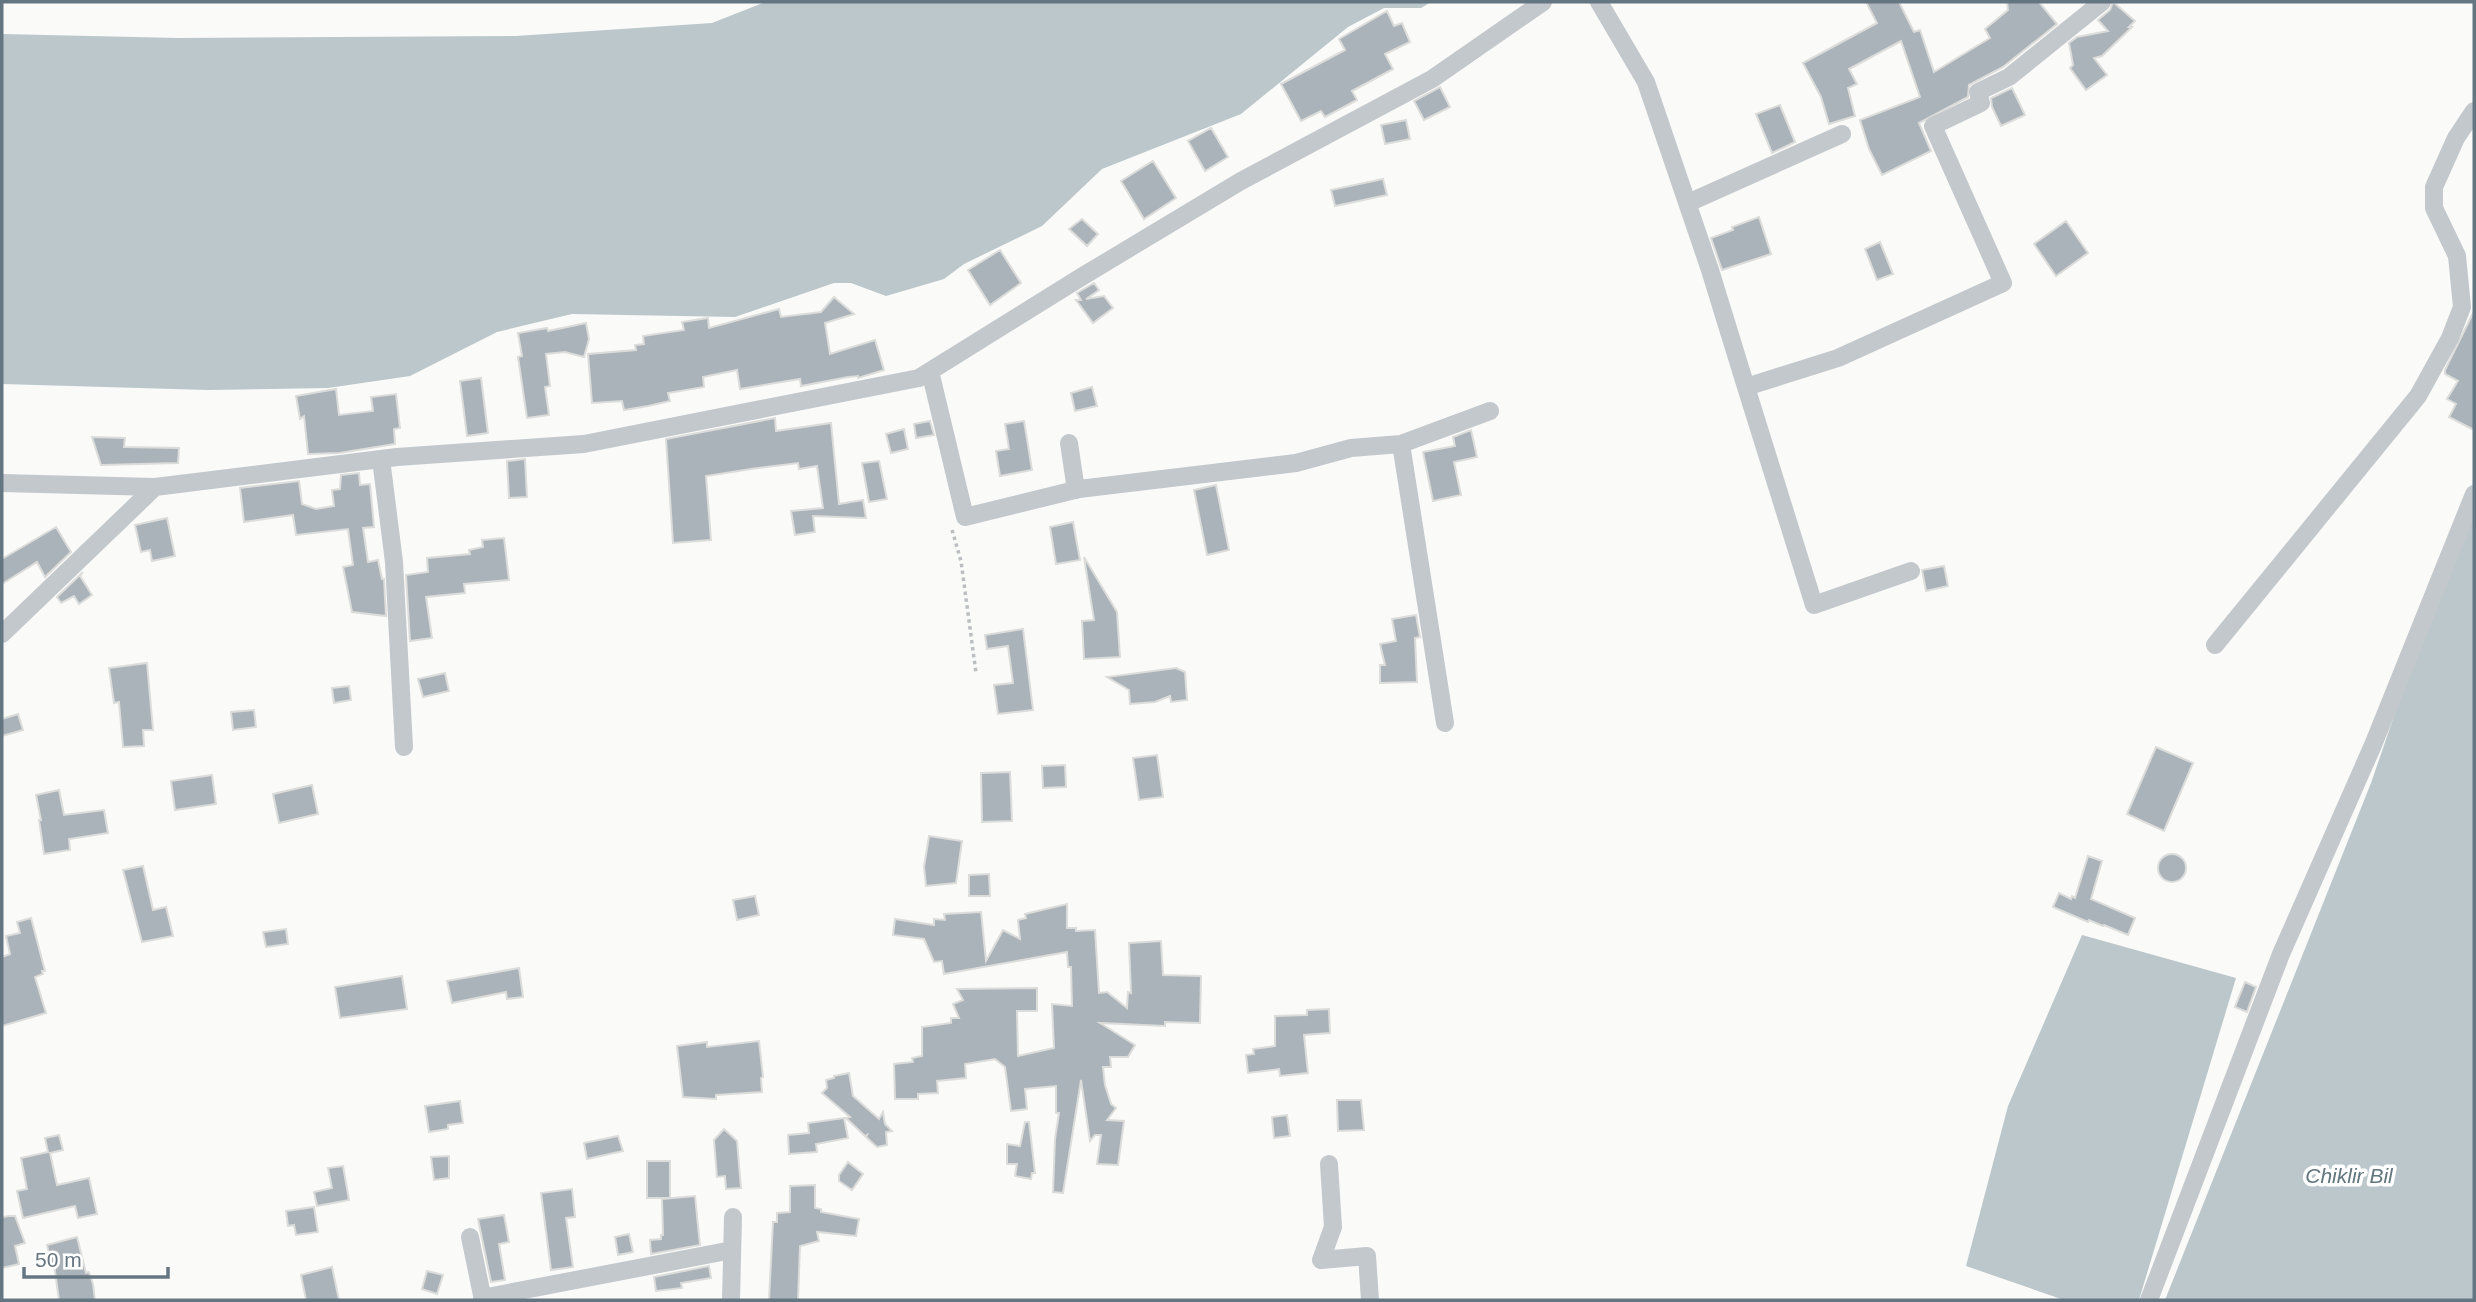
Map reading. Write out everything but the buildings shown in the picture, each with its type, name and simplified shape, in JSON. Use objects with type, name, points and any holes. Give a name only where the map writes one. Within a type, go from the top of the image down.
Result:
[{"type":"street","points":[[2,483],[155,487],[381,459],[584,444],[919,378],[1241,181],[1432,79],[1544,2]]},
{"type":"street","points":[[1600,2],[1646,82],[1688,203],[1814,605],[1911,571]]},
{"type":"street","points":[[1746,387],[1838,358],[2003,283],[1933,126],[1981,103],[1978,92],[2009,77],[2102,2]]},
{"type":"street","points":[[2215,645],[2418,396],[2450,338],[2462,307],[2457,256],[2434,208],[2434,187],[2456,138],[2474,111]]},
{"type":"street","points":[[1688,203],[1842,134]]},
{"type":"street","points":[[930,371],[965,517],[1076,490],[1296,463],[1351,449],[1401,444],[1490,411]]},
{"type":"street","points":[[1069,443],[1076,490]]},
{"type":"street","points":[[1401,444],[1445,723]]},
{"type":"street","points":[[381,459],[394,562],[404,747]]},
{"type":"street","points":[[2,634],[155,487]]},
{"type":"street","points":[[2149,1300],[2281,954],[2373,745],[2474,494]]},
{"type":"street","points":[[1329,1164],[1334,1227],[1321,1260],[1367,1256],[1370,1300]]},
{"type":"street","points":[[731,1300],[733,1217]]},
{"type":"street","points":[[470,1237],[482,1299],[732,1250]]},
{"type":"path","points":[[965,517],[948,518],[961,561],[976,673]]},
{"type":"water","points":[[765,2],[1431,2],[1421,8],[1384,8],[1348,27],[1241,114],[1102,169],[1042,226],[964,264],[944,279],[886,296],[851,283],[834,283],[735,317],[572,314],[497,332],[410,376],[328,388],[208,390],[2,384],[2,34],[178,38],[516,36],[712,23]]},
{"type":"water","name":"Chiklir Bil","points":[[2474,490],[2474,1300],[2165,1300],[2371,783]]},
{"type":"water","points":[[2082,935],[2236,978],[2139,1300],[2064,1300],[1966,1266],[2008,1106]]}]
